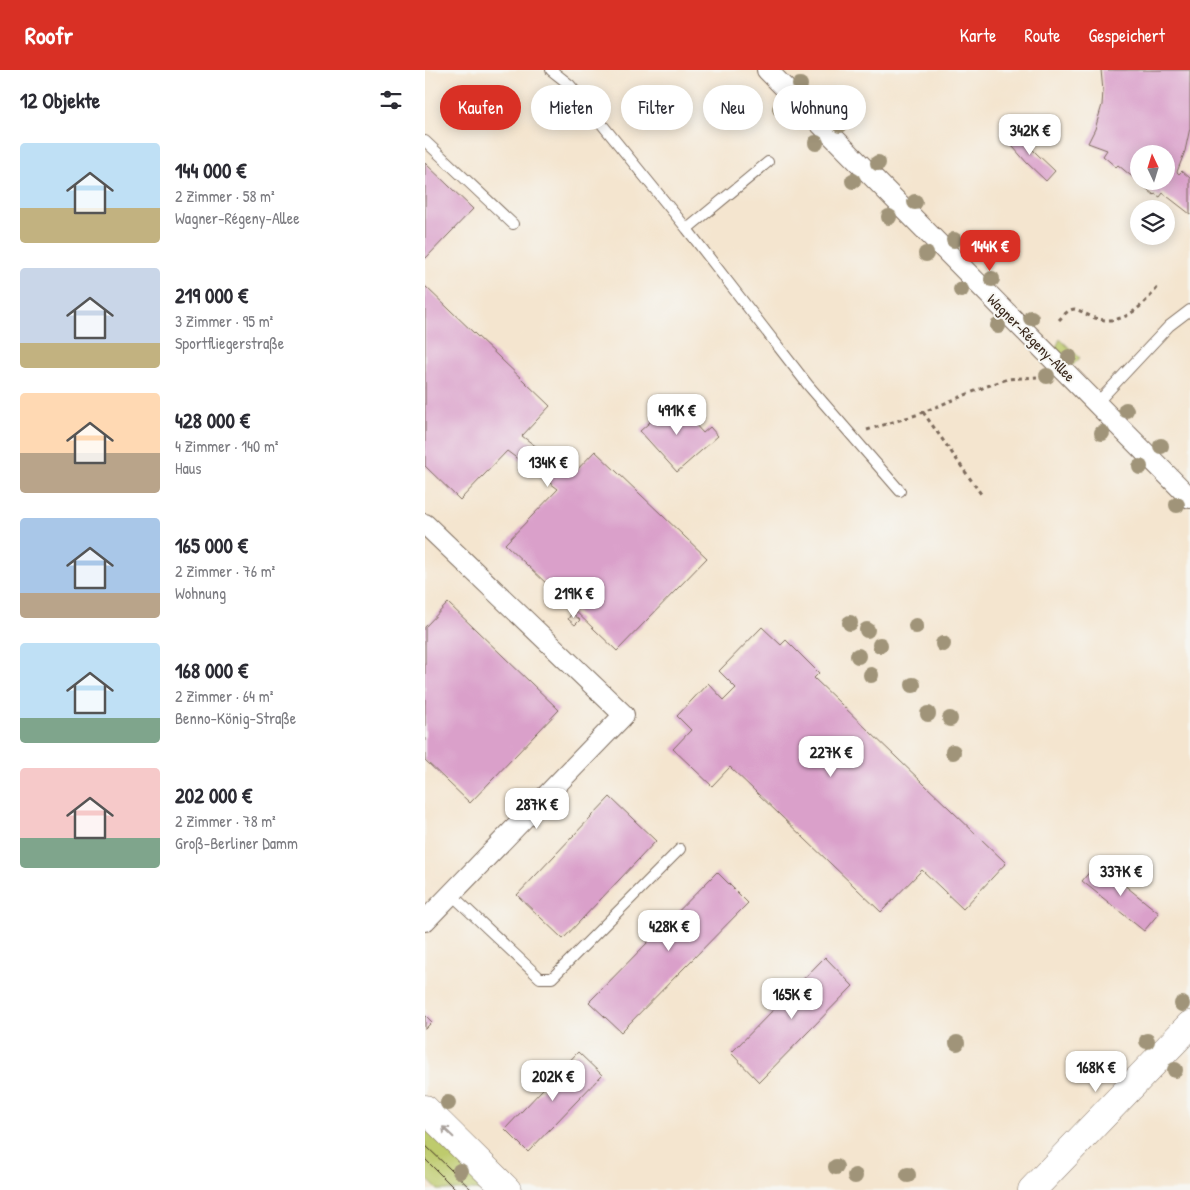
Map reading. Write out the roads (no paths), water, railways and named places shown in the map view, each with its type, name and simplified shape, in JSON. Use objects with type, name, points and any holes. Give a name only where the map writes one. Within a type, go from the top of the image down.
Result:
[{"type":"street","name":"Wagner-Régeny-Allee","points":[[767,70],[1190,498]]},
{"type":"street","points":[[425,524],[624,716],[425,921]]},
{"type":"street","points":[[1032,1190],[1190,1025]]},
{"type":"street","points":[[425,1109],[507,1190]]},
{"type":"lane","points":[[551,70],[570,85],[687,229],[808,384],[900,491]]},
{"type":"lane","points":[[425,141],[513,224]]},
{"type":"lane","points":[[687,229],[768,162]]},
{"type":"lane","points":[[1096,404],[1169,326],[1190,310]]},
{"type":"lane","points":[[451,894],[540,978],[552,978],[680,849]]},
{"type":"tram line","points":[[425,1145],[472,1190]]},
{"type":"tram line","points":[[425,1159],[456,1190]]}]
